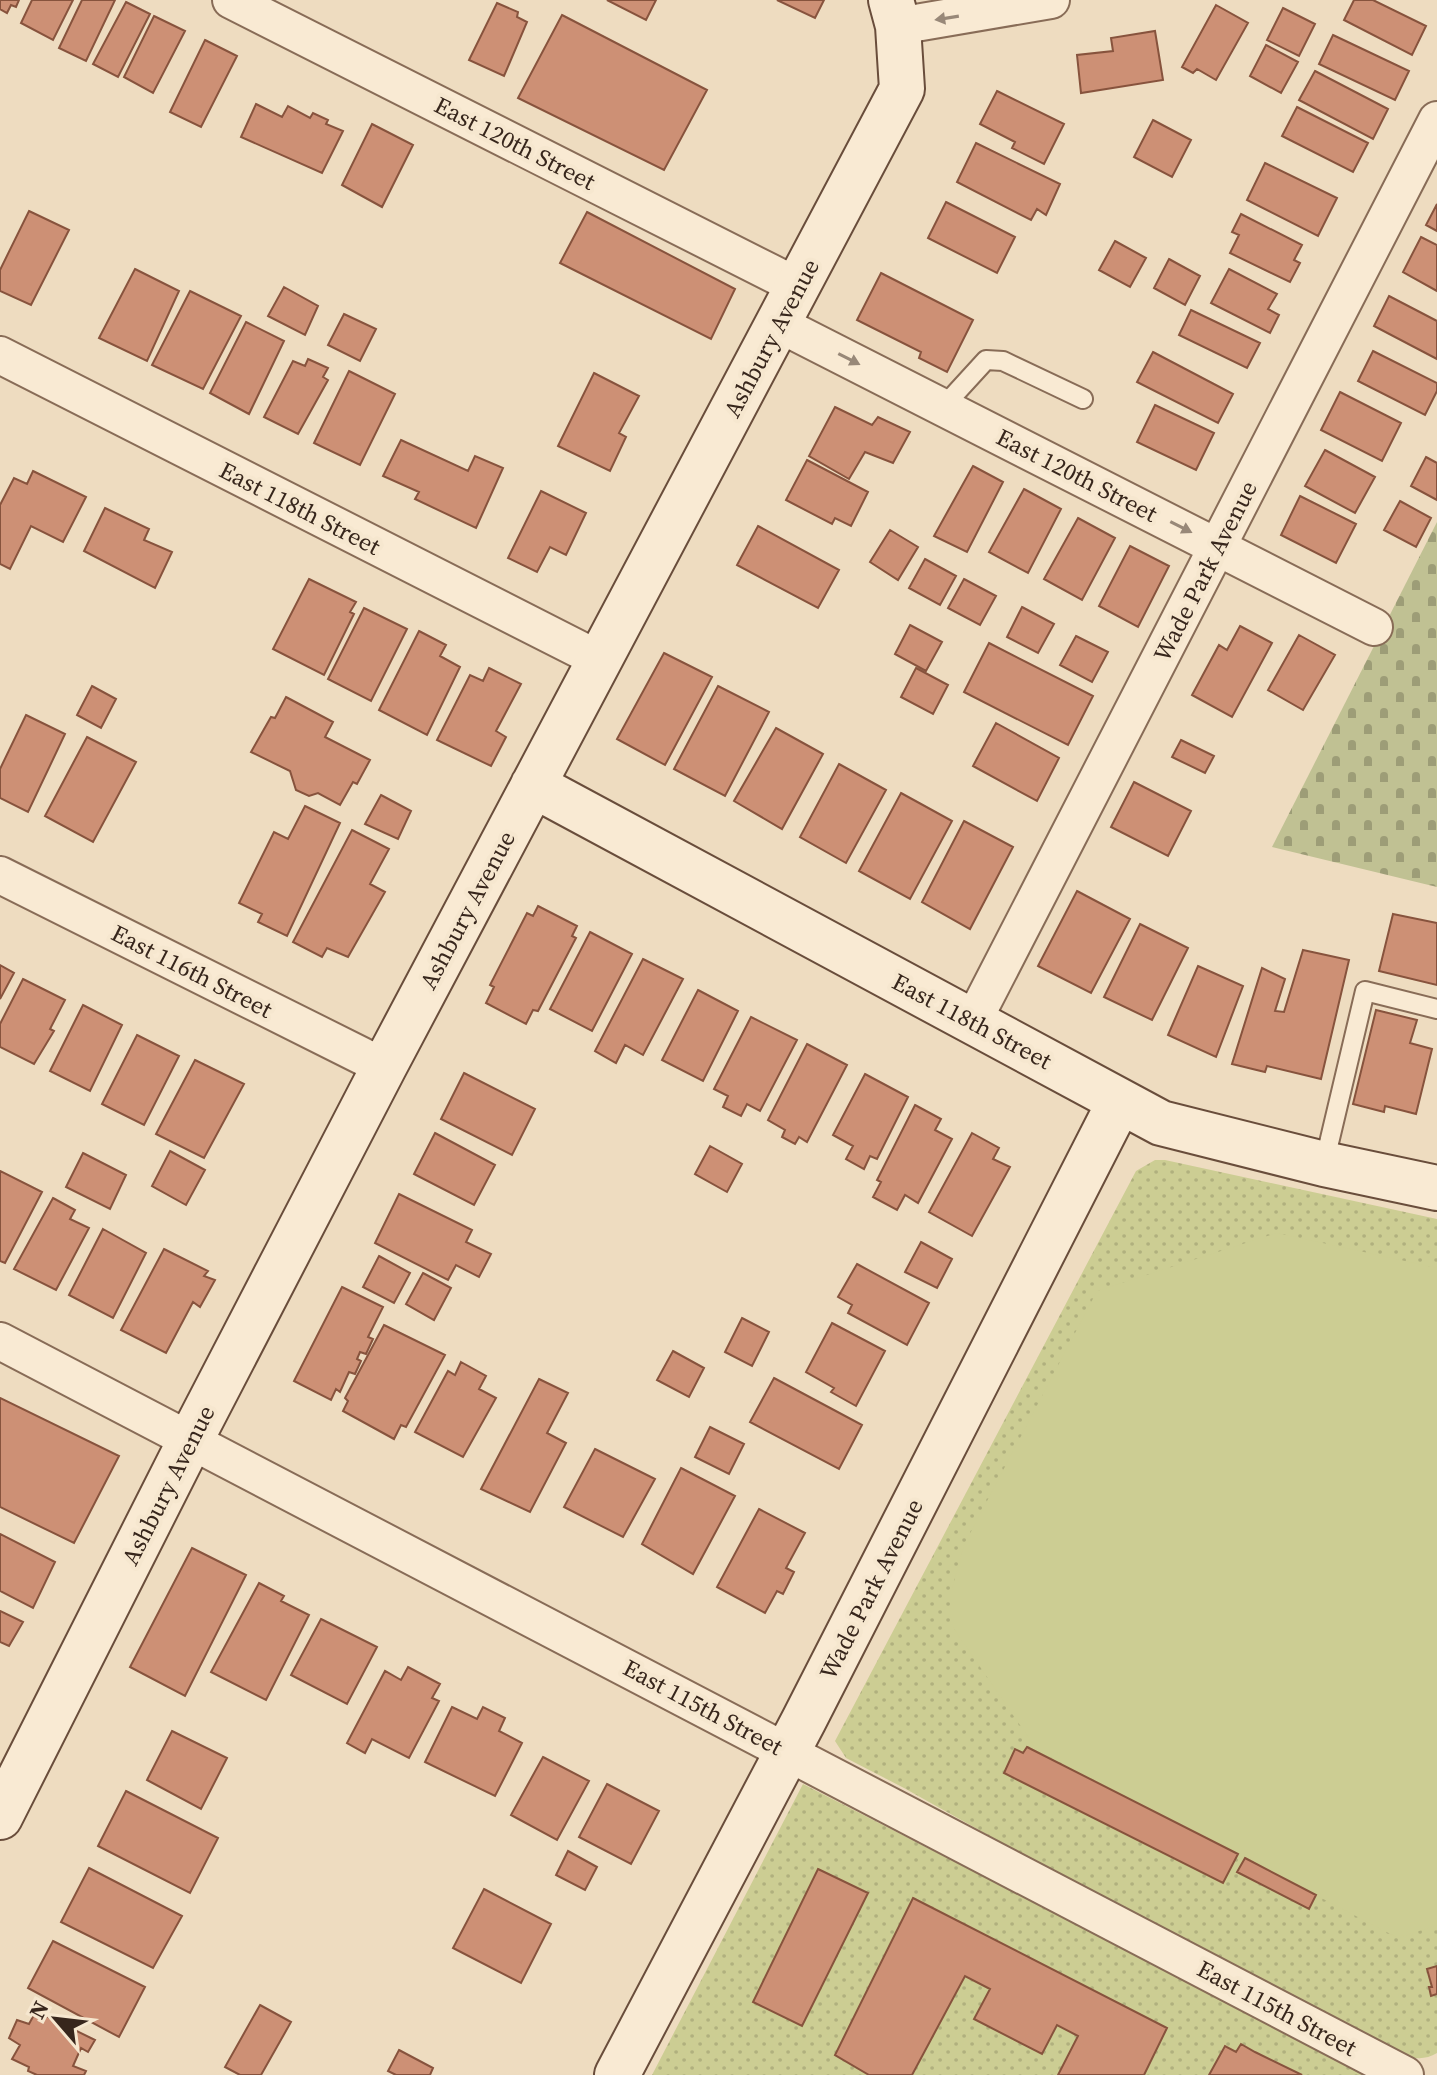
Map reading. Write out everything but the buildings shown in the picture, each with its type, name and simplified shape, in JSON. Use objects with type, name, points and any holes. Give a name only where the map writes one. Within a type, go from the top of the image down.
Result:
[{"type":"street","name":"East 120th Street","points":[[231,0],[789,305],[943,407],[1374,627]]},
{"type":"street","points":[[895,13],[1051,0]]},
{"type":"street","name":"Ashbury Avenue","points":[[0,1817],[384,1067],[902,89],[895,13]]},
{"type":"street","name":"Wade Park Avenue","points":[[973,1021],[1437,120]]},
{"type":"street","name":"East 118th Street","points":[[0,355],[600,660]]},
{"type":"street","name":"East 118th Street","points":[[533,785],[1161,1123],[1324,1164],[1437,1188]]},
{"type":"street","name":"East 116th Street","points":[[0,875],[384,1067]]},
{"type":"street","name":"Wade Park Avenue","points":[[617,2075],[788,1751],[1120,1101]]},
{"type":"street","name":"East 115th Street","points":[[0,1341],[1405,2075]]},
{"type":"lane","points":[[943,407],[986,360],[1003,361],[1083,399]]},
{"type":"lane","points":[[1324,1164],[1365,991],[1437,1009]]},
{"type":"green space","points":[[1437,522],[1437,887],[1272,847]]},
{"type":"green space","points":[[1155,1160],[1437,1219],[1437,2053],[1429,2057],[1402,2055],[1056,1873],[846,1758],[835,1741],[1136,1171]]},
{"type":"green space","points":[[1277,1233],[1437,1268],[1437,1925],[1398,1938],[1037,1750],[952,1626],[952,1589],[964,1545],[1097,1291]]},
{"type":"green space","points":[[803,1784],[1371,2075],[1302,2075],[1241,2044],[1236,2052],[1224,2046],[1209,2075],[1144,2075],[1166,2028],[913,1898],[835,2055],[869,2075],[652,2075]],"holes":[[[867,1893],[802,2026],[753,2002]]]},
{"type":"green space","points":[[965,1976],[990,1989],[975,2020],[1042,2054],[1057,2025],[1078,2036],[1058,2075],[912,2075]]}]
